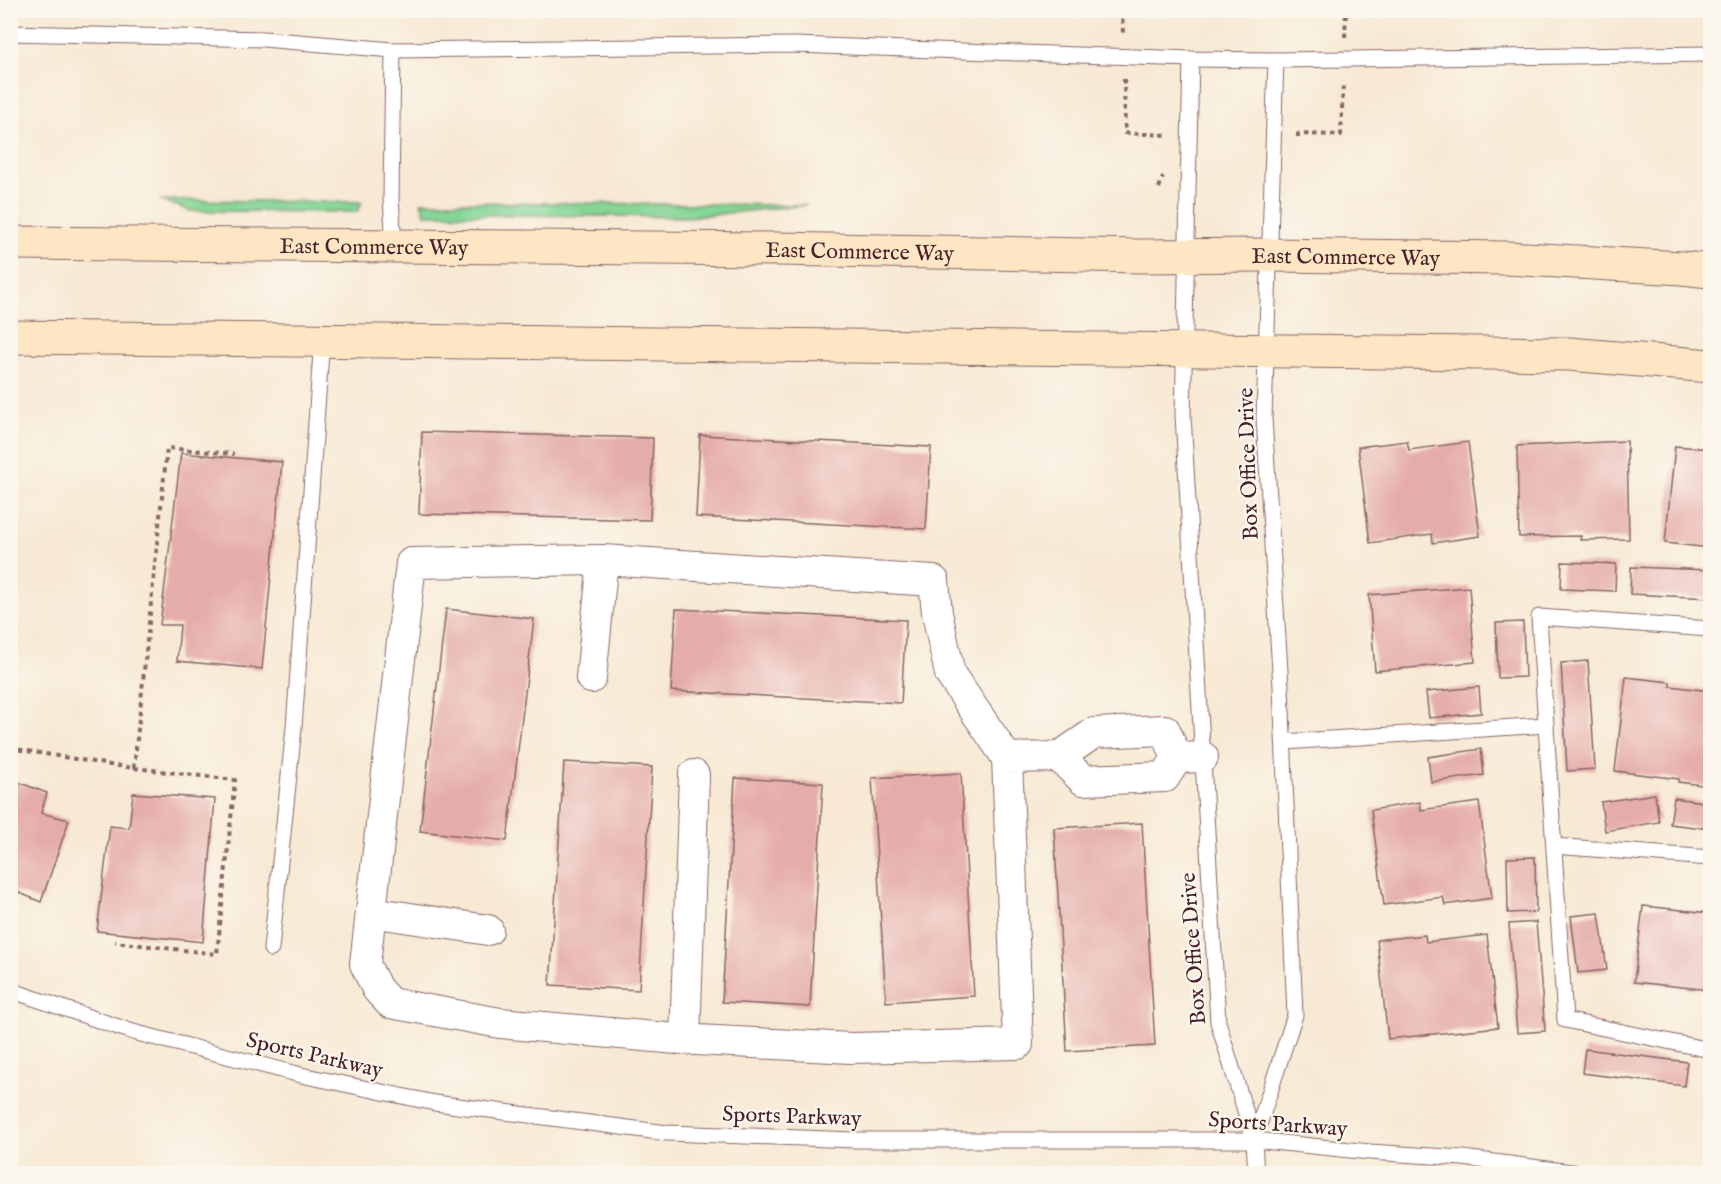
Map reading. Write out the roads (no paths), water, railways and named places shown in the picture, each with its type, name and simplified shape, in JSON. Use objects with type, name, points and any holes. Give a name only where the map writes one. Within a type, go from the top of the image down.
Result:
[{"type":"main road","name":"East Commerce Way","points":[[10,243],[754,249],[1004,255],[1506,258],[1710,271]]},
{"type":"main road","points":[[10,337],[1569,354],[1710,366]]},
{"type":"street","points":[[591,678],[603,560]]},
{"type":"street","points":[[603,560],[934,581],[937,613],[950,674],[1007,758],[1018,1044],[850,1048],[685,1039],[500,1023],[390,1003],[377,989],[365,964],[411,562],[603,560]]},
{"type":"street","points":[[1007,758],[1059,757],[1094,733],[1165,730],[1190,757],[1165,777],[1083,780],[1059,757]]},
{"type":"street","points":[[685,1039],[694,775]]},
{"type":"street","points":[[370,912],[488,930]]},
{"type":"lane","points":[[10,33],[262,39],[393,50],[795,45],[1276,60],[1710,54]]},
{"type":"lane","points":[[393,50],[391,198],[394,247]]},
{"type":"lane","name":"Box Office Drive","points":[[1191,59],[1183,415],[1190,757],[1218,1022],[1254,1140]]},
{"type":"lane","name":"Box Office Drive","points":[[1254,1140],[1295,1015],[1284,742],[1264,418],[1276,60]]},
{"type":"lane","points":[[271,949],[294,727],[322,339]]},
{"type":"lane","points":[[1710,629],[1539,616],[1565,1020],[1710,1050]]},
{"type":"lane","points":[[1284,742],[1546,725]]},
{"type":"lane","points":[[1554,846],[1710,858]]},
{"type":"lane","name":"Sports Parkway","points":[[10,990],[133,1032],[301,1075],[435,1103],[667,1133],[855,1140],[1254,1140],[1370,1152],[1463,1158],[1587,1173]]},
{"type":"lane","points":[[1254,1140],[1256,1173]]}]
